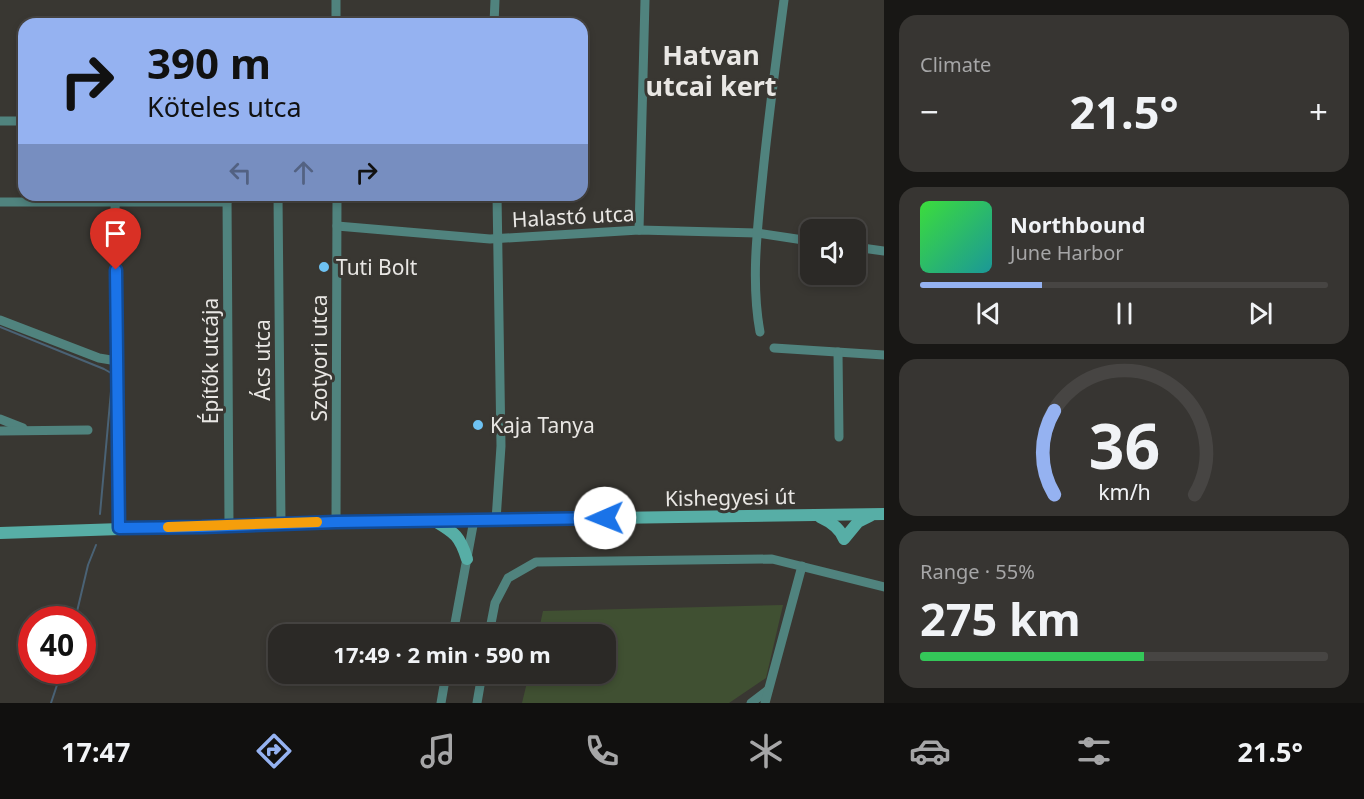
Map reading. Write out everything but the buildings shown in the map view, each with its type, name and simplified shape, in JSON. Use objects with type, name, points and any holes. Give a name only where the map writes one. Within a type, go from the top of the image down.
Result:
[{"type":"street","points":[[336,0],[336,18]]},
{"type":"street","points":[[494,18],[495,0]]},
{"type":"street","points":[[639,230],[645,0]]},
{"type":"street","points":[[760,332],[756,310],[757,233],[784,0]]},
{"type":"street","points":[[0,121],[18,121]]},
{"type":"street","points":[[0,202],[115,201],[119,528]]},
{"type":"street","name":"Építők utcája","points":[[227,201],[229,526]]},
{"type":"street","name":"Ács utca","points":[[279,201],[281,524]]},
{"type":"street","name":"Szotyori utca","points":[[336,522],[337,201]]},
{"type":"street","points":[[496,519],[501,446],[497,201]]},
{"type":"street","name":"Halastó utca","points":[[337,226],[490,239],[639,230],[757,233],[800,239]]},
{"type":"street","points":[[866,249],[884,251]]},
{"type":"street","points":[[0,320],[99,358],[117,362]]},
{"type":"street","points":[[774,348],[884,355]]},
{"type":"street","points":[[838,352],[839,437]]},
{"type":"street","points":[[0,419],[28,430]]},
{"type":"street","points":[[0,431],[88,430]]},
{"type":"street","points":[[816,516],[830,521],[844,539],[858,522],[878,514]]},
{"type":"street","name":"Kishegyesi út","points":[[0,533],[336,522],[878,514]]},
{"type":"street","points":[[434,520],[457,535],[467,559]]},
{"type":"street","points":[[455,624],[474,520]]},
{"type":"street","points":[[491,624],[495,603],[508,578],[536,562],[771,559],[884,587]]},
{"type":"street","points":[[765,703],[802,567]]},
{"type":"street","points":[[441,703],[444,684]]},
{"type":"street","points":[[477,703],[480,684]]},
{"type":"street","points":[[751,703],[768,690]]},
{"type":"green space","points":[[783,605],[766,678],[729,703],[522,703],[527,684],[616,684],[616,624],[540,624],[543,611]]},
{"type":"waterway","points":[[0,327],[111,373],[100,514]]},
{"type":"waterway","points":[[78,606],[88,565],[96,545]]},
{"type":"waterway","points":[[51,703],[57,684]]},
{"type":"slow traffic","points":[[168,527],[317,522]]},
{"type":"place","name":"Tuti Bolt","points":[[324,267]]},
{"type":"place","name":"Kaja Tanya","points":[[478,425]]},
{"type":"district","name":"Hatvan utcai kert","points":[[711,70]]},
{"type":"route","points":[[116,270],[119,528],[605,518]]}]
